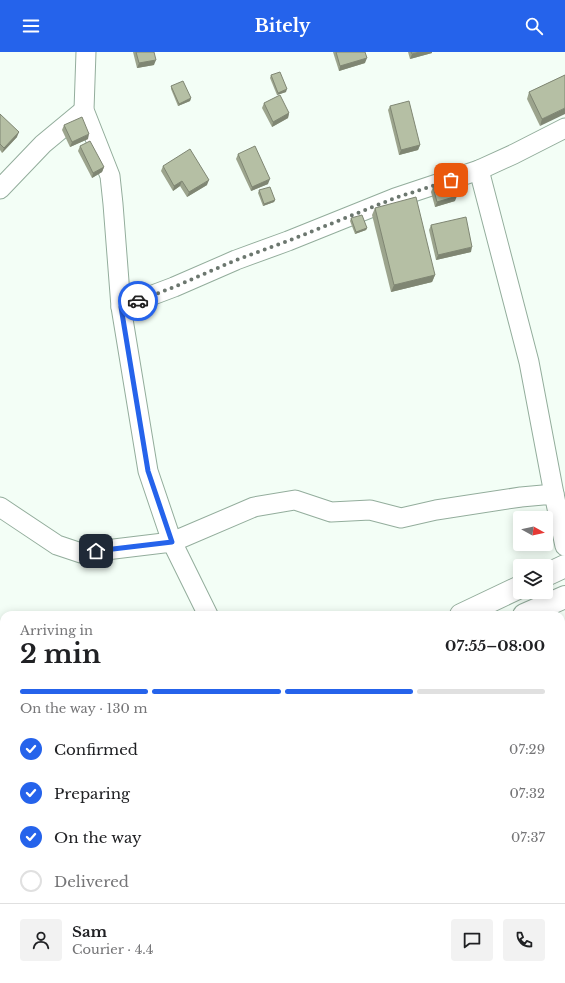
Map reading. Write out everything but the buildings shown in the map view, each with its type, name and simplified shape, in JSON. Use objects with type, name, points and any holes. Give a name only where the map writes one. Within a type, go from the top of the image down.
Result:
[{"type":"street","points":[[86,52],[84,110],[110,176],[121,307],[148,471],[172,542],[206,611]]},
{"type":"street","points":[[0,189],[43,144],[84,110]]},
{"type":"street","points":[[121,307],[395,198],[479,170],[565,128]]},
{"type":"street","points":[[479,170],[528,362],[565,546]]},
{"type":"street","points":[[0,507],[57,545],[81,553],[172,542],[254,506],[295,500],[331,512],[370,510],[401,518],[436,510],[521,497],[554,494]]},
{"type":"street","points":[[553,572],[565,566]]},
{"type":"street","points":[[469,611],[513,590]]},
{"type":"street","points":[[533,611],[565,597]]},
{"type":"way so far","points":[[138,301],[236,260],[395,198],[451,180]]},
{"type":"route","points":[[96,551],[172,542],[148,471],[121,307],[138,301]]}]
